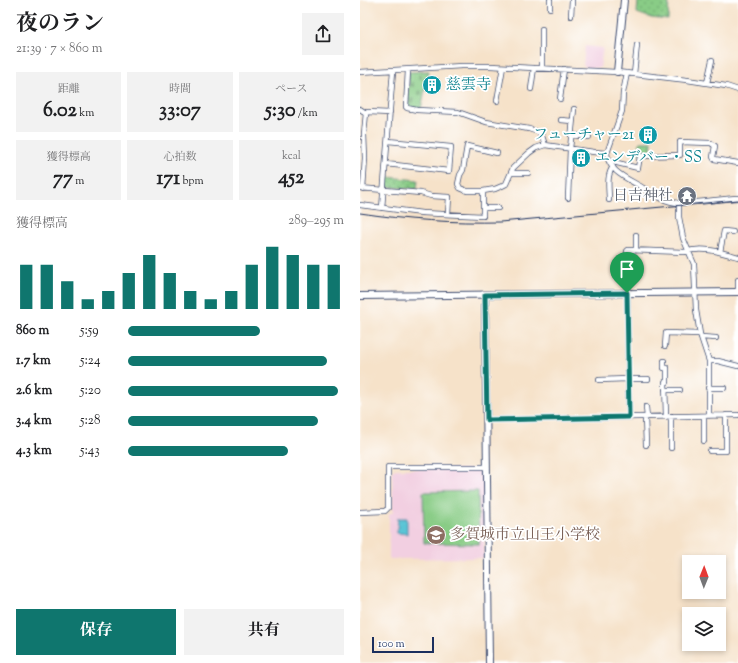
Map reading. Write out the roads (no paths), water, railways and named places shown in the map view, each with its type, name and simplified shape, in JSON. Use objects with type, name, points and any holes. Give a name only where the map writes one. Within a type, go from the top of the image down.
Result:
[{"type":"street","points":[[550,0],[550,8]]},
{"type":"street","points":[[571,16],[572,0]]},
{"type":"street","points":[[617,72],[624,0]]},
{"type":"street","points":[[542,29],[542,68]]},
{"type":"street","points":[[634,74],[637,45]]},
{"type":"street","points":[[707,82],[712,60]]},
{"type":"street","points":[[360,72],[462,66],[542,68],[627,73],[707,82],[738,90]]},
{"type":"street","points":[[497,101],[503,67]]},
{"type":"street","points":[[531,89],[534,68]]},
{"type":"street","points":[[382,208],[393,70]]},
{"type":"street","points":[[408,70],[407,108],[417,110],[458,112],[486,122],[529,129],[538,132],[542,136],[545,145]]},
{"type":"street","points":[[560,99],[564,70]]},
{"type":"street","points":[[627,73],[623,93],[622,111],[608,153],[609,161],[613,167],[623,177],[656,196],[679,203],[738,198]]},
{"type":"street","points":[[360,109],[366,113],[390,113]]},
{"type":"street","points":[[568,198],[570,148],[574,109]]},
{"type":"street","points":[[366,113],[362,189],[421,193],[431,196],[448,197],[448,214]]},
{"type":"street","points":[[561,120],[572,121]]},
{"type":"street","points":[[571,135],[589,137]]},
{"type":"street","points":[[386,164],[449,171],[451,147],[388,140]]},
{"type":"street","points":[[609,161],[638,168],[640,156],[680,155],[680,142],[710,143],[715,146],[714,159],[738,162]]},
{"type":"street","points":[[497,153],[467,146],[463,170],[458,184],[460,188],[467,191],[495,189],[506,184],[513,168],[529,153],[536,148],[545,145],[608,153]]},
{"type":"street","points":[[608,200],[609,175],[613,167]]},
{"type":"street","points":[[511,173],[528,173]]},
{"type":"street","points":[[360,205],[483,216],[483,190]]},
{"type":"street","points":[[679,203],[679,218],[683,238],[694,264],[696,310],[700,335],[709,361],[704,441]]},
{"type":"street","points":[[483,208],[498,208]]},
{"type":"street","points":[[720,252],[724,231],[733,232]]},
{"type":"street","points":[[636,236],[636,250]]},
{"type":"street","points":[[629,417],[627,251],[630,249],[685,252],[712,250],[738,257]]},
{"type":"street","points":[[360,296],[738,292],[738,280]]},
{"type":"street","points":[[485,295],[489,663]]},
{"type":"street","points":[[665,346],[666,333],[700,335],[716,338]]},
{"type":"street","points":[[664,361],[664,368],[667,368],[665,390],[666,416]]},
{"type":"street","points":[[709,361],[718,361],[738,366]]},
{"type":"street","points":[[600,380],[648,379]]},
{"type":"street","points":[[708,388],[724,388]]},
{"type":"street","points":[[665,390],[680,390]]},
{"type":"street","points":[[646,407],[646,445]]},
{"type":"street","points":[[487,420],[738,415]]},
{"type":"street","points":[[671,416],[671,448]]},
{"type":"street","points":[[710,451],[726,451],[726,416]]},
{"type":"street","points":[[360,512],[385,511],[388,508],[388,468],[487,467]]},
{"type":"water","points":[[398,518],[407,518],[407,534],[397,533]]},
{"type":"railway","points":[[360,213],[395,218],[465,222],[500,222],[738,200]]},
{"type":"place","name":"慈雲寺","points":[[432,85]]},
{"type":"place","name":"フューチャー21","points":[[648,135]]},
{"type":"place","name":"エンデバー・SS","points":[[581,158]]},
{"type":"place","name":"日吉神社","points":[[687,196]]},
{"type":"place","name":"多賀城市立山王小学校","points":[[436,535]]}]
